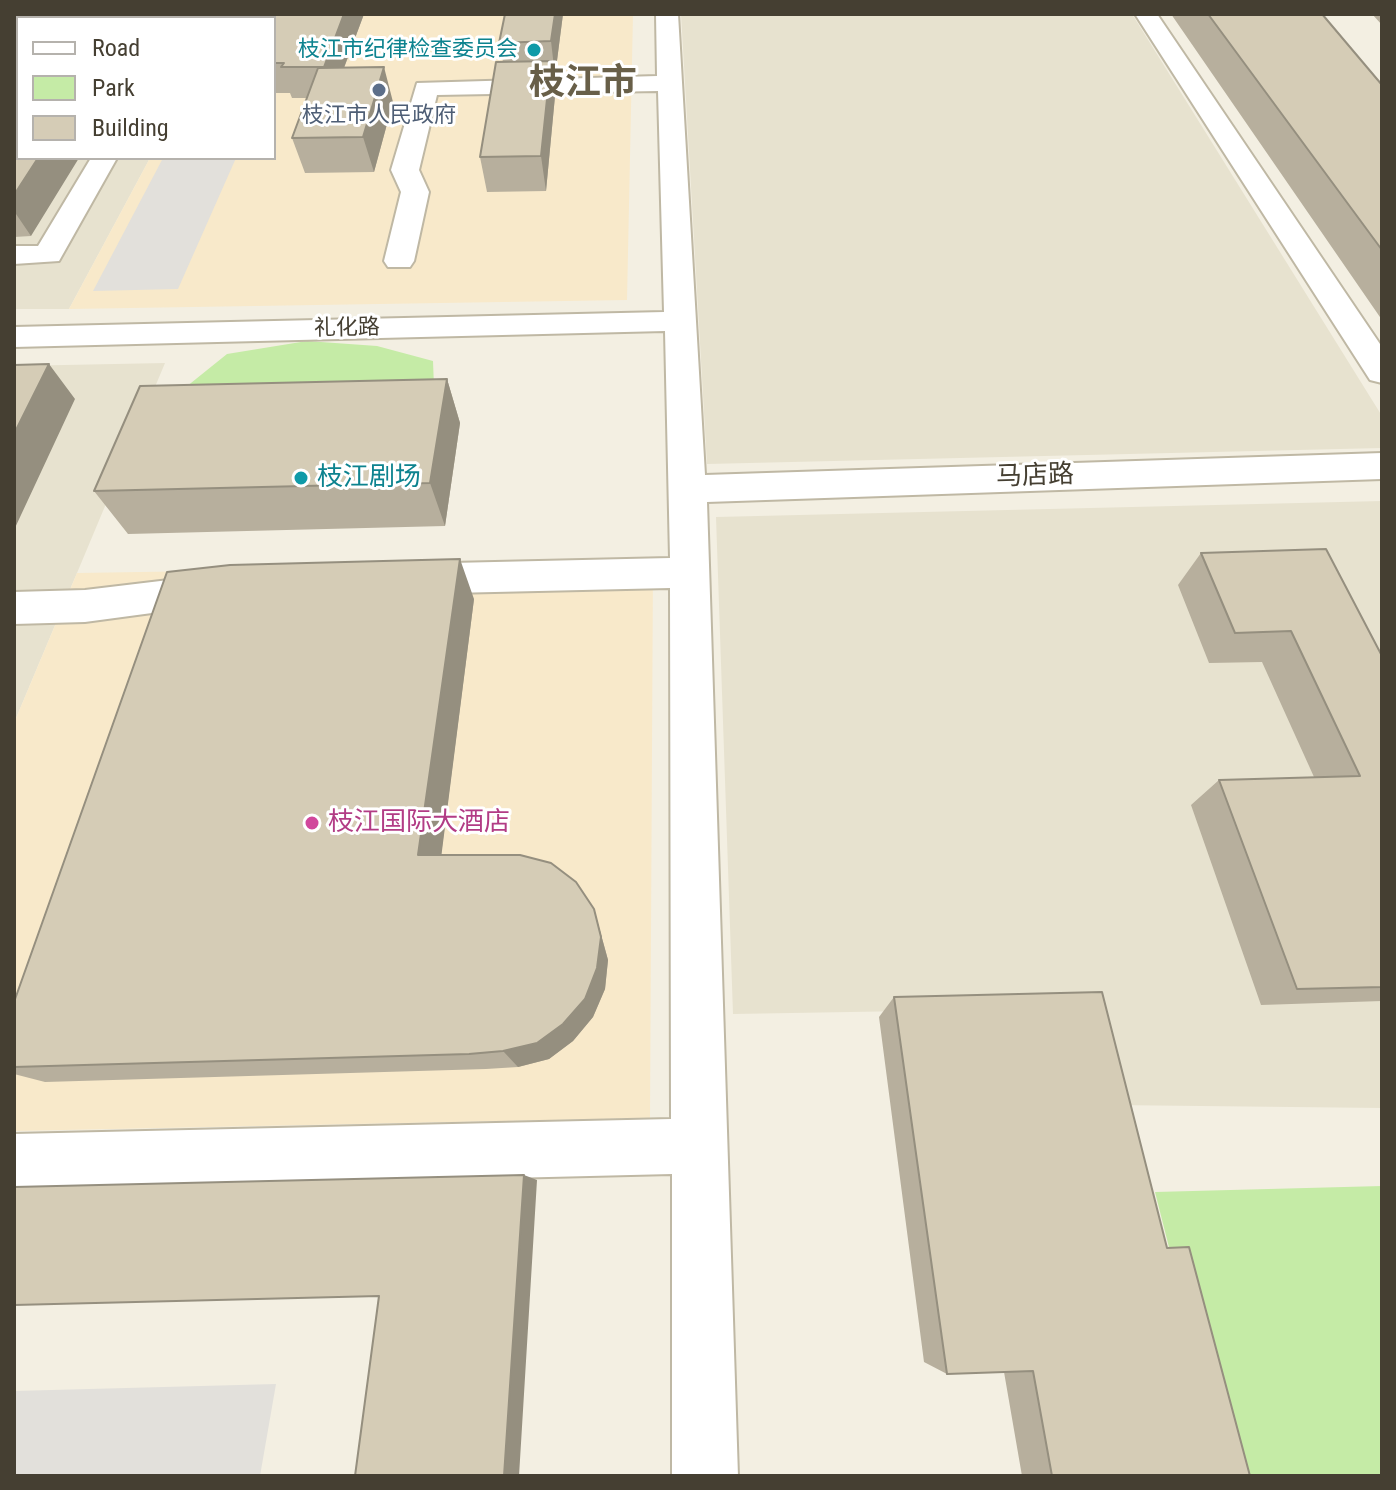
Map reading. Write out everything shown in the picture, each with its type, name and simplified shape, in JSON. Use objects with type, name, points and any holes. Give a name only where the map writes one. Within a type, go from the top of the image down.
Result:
[{"type":"street","points":[[667,14],[688,489],[705,1476]]},
{"type":"street","points":[[1146,14],[1382,372]]},
{"type":"street","points":[[399,261],[415,192],[405,170],[426,88],[670,83]]},
{"type":"street","points":[[14,255],[48,255],[103,160]]},
{"type":"street","name":"礼化路","points":[[14,337],[681,321]]},
{"type":"street","name":"马店路","points":[[688,489],[1382,466]]},
{"type":"street","points":[[370,580],[689,573]]},
{"type":"street","points":[[14,608],[85,606],[259,585]]},
{"type":"street","points":[[14,1162],[699,1146]]},
{"type":"shaded area","points":[[14,14],[297,14],[276,18],[16,16],[16,160],[149,160],[69,309],[14,309]]},
{"type":"shaded area","points":[[297,14],[633,14],[627,300],[69,309],[149,160],[276,160],[276,61]]},
{"type":"shaded area","points":[[681,14],[1132,14],[1382,416],[1382,448],[707,464]]},
{"type":"shaded area","points":[[162,160],[235,160],[178,289],[93,291]]},
{"type":"shaded area","points":[[165,363],[77,573],[14,723],[14,366]]},
{"type":"shaded area","points":[[1382,501],[1382,1108],[1111,1105],[1085,1008],[733,1014],[716,517]]},
{"type":"shaded area","points":[[653,564],[650,1118],[14,1131],[14,723],[77,573]]},
{"type":"shaded area","points":[[276,1384],[260,1476],[14,1476],[14,1391]]},
{"type":"green space","points":[[307,341],[377,346],[433,361],[434,387],[186,387],[227,354]]},
{"type":"green space","points":[[1382,1186],[1382,1476],[1227,1476],[1155,1192]]},
{"type":"building","points":[[90,14],[133,14],[132,16],[88,16]]},
{"type":"building","points":[[344,14],[324,67],[281,67],[284,63],[276,63],[276,16],[209,16]]},
{"type":"building","points":[[505,14],[555,14],[551,41],[499,43]]},
{"type":"building","points":[[1208,14],[1322,14],[1382,85],[1382,250]]},
{"type":"building","points":[[551,61],[541,156],[480,157],[496,62]]},
{"type":"building","points":[[384,67],[363,137],[292,138],[318,68]]},
{"type":"building","points":[[16,116],[16,160],[37,160],[14,195]]},
{"type":"building","points":[[49,364],[14,434],[14,365]]},
{"type":"building","points":[[447,379],[430,483],[94,491],[140,386]]},
{"type":"building","points":[[1326,549],[1382,656],[1382,987],[1297,989],[1219,780],[1360,776],[1291,631],[1235,633],[1201,553]]},
{"type":"building","points":[[460,559],[418,855],[520,855],[551,863],[576,882],[594,909],[601,937],[597,968],[585,999],[563,1024],[537,1043],[503,1051],[14,1067],[14,1002],[167,572],[230,565]]},
{"type":"building","points":[[1102,992],[1167,1248],[1189,1247],[1250,1476],[1052,1476],[1033,1371],[947,1374],[894,997]]},
{"type":"building","points":[[524,1175],[504,1476],[355,1476],[379,1296],[14,1305],[14,1187]]},
{"type":"place","name":"枝江市纪律检查委员会","points":[[534,50]]},
{"type":"place","name":"枝江市人民政府","points":[[379,90]]},
{"type":"place","name":"枝江剧场","points":[[301,478]]},
{"type":"place","name":"枝江国际大酒店","points":[[312,823]]},
{"type":"district","name":"枝江市","points":[[583,85]]}]
